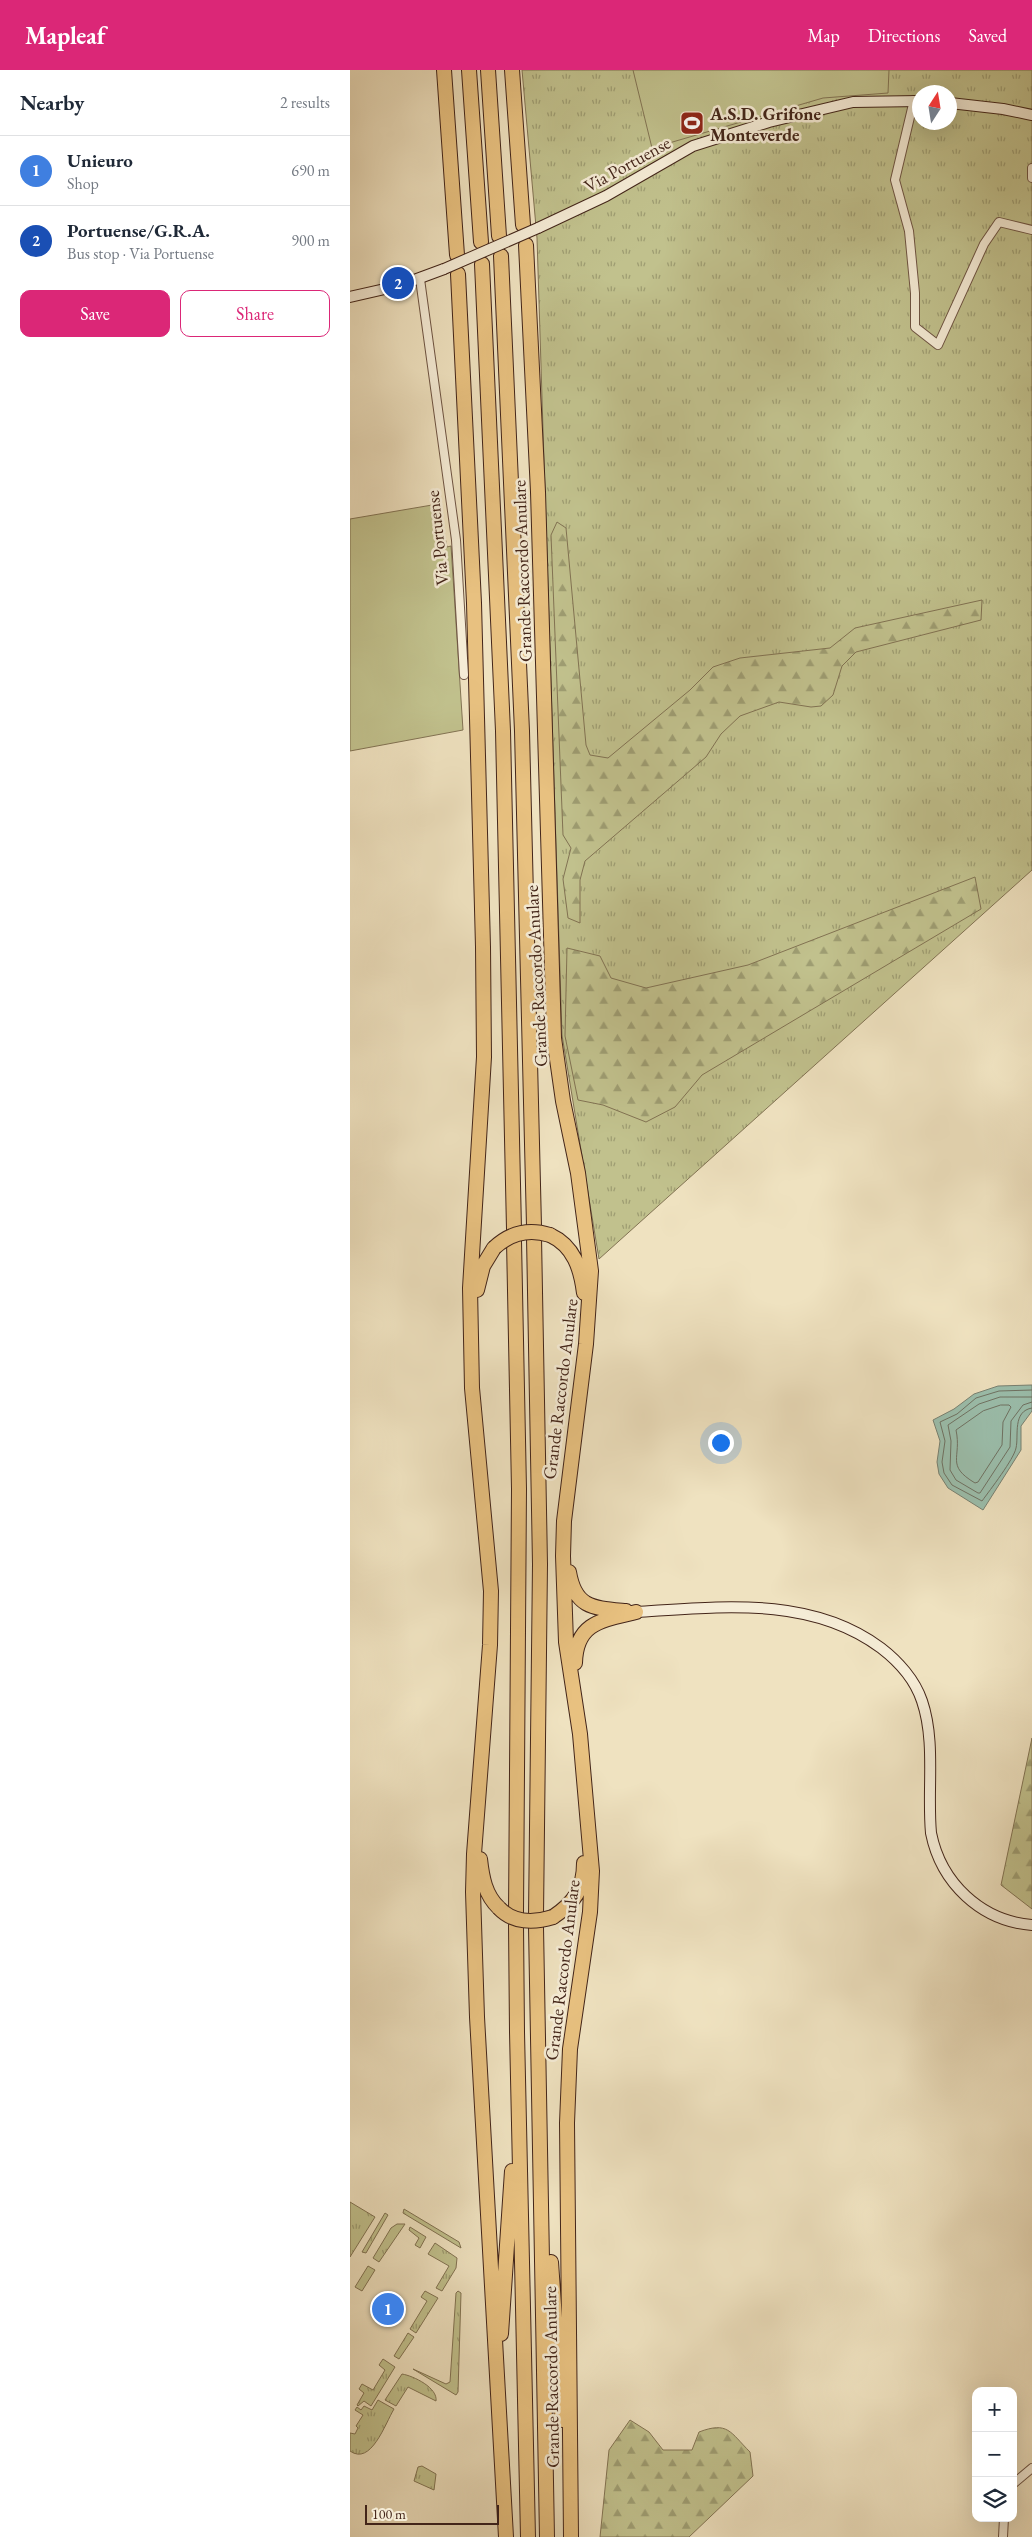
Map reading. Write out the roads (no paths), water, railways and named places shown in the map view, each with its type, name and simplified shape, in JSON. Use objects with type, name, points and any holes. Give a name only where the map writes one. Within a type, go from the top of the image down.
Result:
[{"type":"highway","points":[[444,70],[457,255]]},
{"type":"highway","points":[[469,70],[481,242]]},
{"type":"highway","points":[[488,70],[500,236]]},
{"type":"highway","points":[[512,70],[523,225]]},
{"type":"highway","name":"Grande Raccordo Anulare","points":[[526,245],[538,502],[554,1038],[563,1101],[578,1173],[589,1248],[591,1276],[586,1344],[564,1521],[563,1593],[566,1642],[580,1734],[592,1871],[590,1912],[570,2049],[567,2114],[571,2531]]},
{"type":"highway","name":"Grande Raccordo Anulare","points":[[501,256],[522,712],[534,1231],[540,1564],[536,1922],[547,2537]]},
{"type":"highway","name":"Grande Raccordo Anulare","points":[[482,264],[503,731],[514,1235],[519,1489],[516,1919],[528,2537]]},
{"type":"highway","points":[[458,274],[474,603],[484,983],[484,1057],[470,1288],[473,1397],[491,1591],[490,1645],[473,1892],[476,2008],[496,2385],[502,2454]]},
{"type":"highway","points":[[472,1348],[478,1283],[483,1266],[494,1248],[518,1233],[532,1232],[550,1235],[566,1246],[578,1265],[585,1296],[586,1344]]},
{"type":"highway","points":[[477,1826],[485,1887],[491,1900],[499,1908],[511,1916],[527,1921],[552,1917],[575,1899],[581,1888],[584,1871],[579,1786],[561,1642],[559,1604],[560,1556],[564,1521]]},
{"type":"highway","points":[[564,1521],[569,1573],[572,1589],[578,1597],[592,1606],[636,1612]]},
{"type":"highway","points":[[580,1734],[575,1664],[578,1641],[583,1632],[593,1624],[636,1612]]},
{"type":"highway","points":[[505,2535],[500,2346],[518,2091]]},
{"type":"highway","points":[[541,2201],[551,2243],[555,2337],[565,2481],[571,2531]]},
{"type":"main road","name":"Via Portuense","points":[[350,297],[420,279],[444,270],[606,196],[693,146],[769,122],[853,102],[912,101]]},
{"type":"main road","points":[[957,104],[1003,109],[1032,115]]},
{"type":"main road","points":[[636,1612],[701,1608],[795,1611],[846,1627],[886,1652],[907,1674],[922,1700],[928,1729],[931,1833],[933,1844],[944,1869],[966,1897],[981,1909],[1011,1922],[1032,1925]]},
{"type":"street","points":[[912,119],[895,180],[909,231],[915,293],[915,327],[938,345],[984,244],[999,222],[1032,230]]},
{"type":"street","points":[[1032,168],[1032,178]]},
{"type":"street","name":"Via Portuense","points":[[420,279],[456,540],[464,675]]},
{"type":"street","points":[[1017,2481],[1032,2468]]},
{"type":"street","points":[[1003,2537],[1004,2522]]},
{"type":"water","points":[[1032,1385],[1032,1411],[1021,1426],[1021,1450],[983,1510],[948,1488],[939,1474],[937,1462],[940,1441],[933,1420],[954,1409],[974,1394],[998,1386]]},
{"type":"place","name":"A.S.D. Grifone Monteverde","points":[[692,123]]},
{"type":"place","name":"Portuense/G.R.A.","points":[[398,283]]},
{"type":"place","name":"Unieuro","points":[[388,2309]]}]
